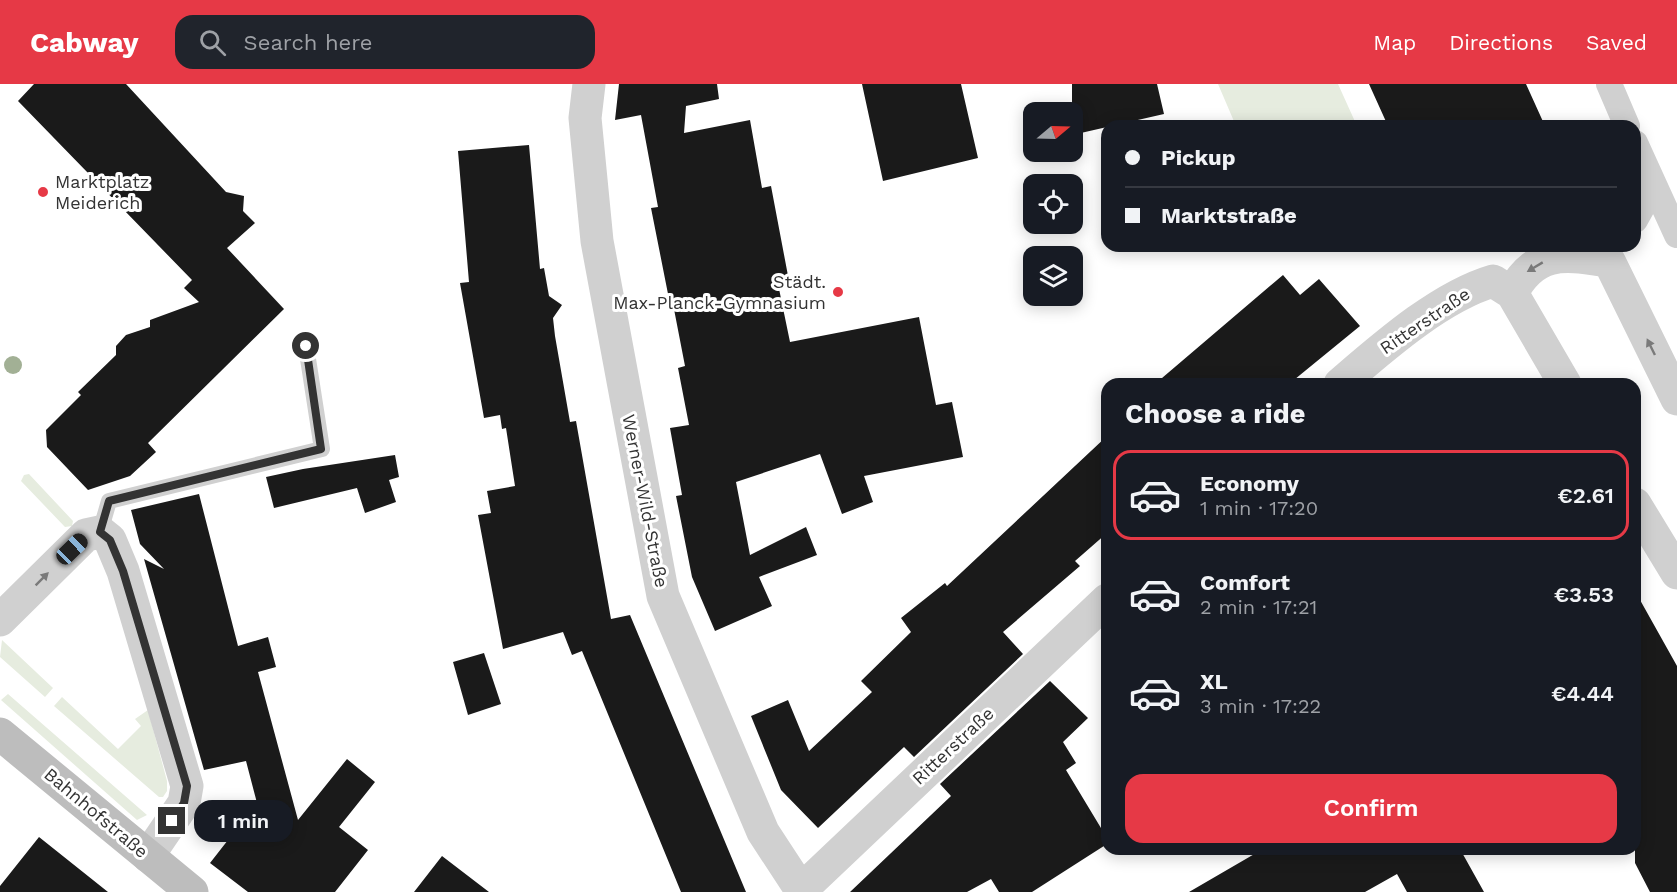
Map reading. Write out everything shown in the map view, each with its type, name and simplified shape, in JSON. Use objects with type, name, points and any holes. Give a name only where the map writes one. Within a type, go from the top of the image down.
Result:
[{"type":"main road","name":"Bahnhofstraße","points":[[0,734],[192,892]]},
{"type":"street","name":"Werner-Wild-Straße","points":[[589,84],[585,118],[597,241],[663,596],[763,832],[800,891]]},
{"type":"street","points":[[1609,84],[1625,120]]},
{"type":"street","points":[[1641,157],[1677,235]]},
{"type":"street","points":[[1641,209],[1654,186]]},
{"type":"street","points":[[1562,378],[1512,293],[1520,278],[1533,267],[1561,255],[1615,254],[1677,399]]},
{"type":"street","name":"Ritterstraße","points":[[1347,378],[1397,336],[1474,287],[1493,282],[1512,293]]},
{"type":"street","points":[[1641,514],[1677,573]]},
{"type":"street","points":[[0,620],[86,535],[100,532],[110,540],[123,571],[187,786],[184,803],[148,856]]},
{"type":"street","name":"Ritterstraße","points":[[800,891],[1101,606]]},
{"type":"lane","points":[[100,532],[109,501],[321,449],[306,346]]},
{"type":"shaded area","points":[[1218,84],[1338,84],[1354,120],[1233,120]]},
{"type":"shaded area","points":[[29,474],[73,521],[72,526],[65,527],[21,481],[24,475]]},
{"type":"shaded area","points":[[2,640],[53,688],[45,697],[0,657]]},
{"type":"shaded area","points":[[8,694],[147,815],[137,820],[1,700]]},
{"type":"shaded area","points":[[62,697],[118,749],[141,726],[135,719],[148,710],[167,781],[167,791],[163,797],[159,797],[54,706]]},
{"type":"building","points":[[34,84],[126,84],[226,192],[244,196],[243,211],[255,223],[227,248],[284,309],[148,443],[156,452],[130,476],[88,490],[47,447],[46,430],[81,395],[78,392],[116,355],[116,346],[126,335],[150,327],[150,320],[199,302],[184,288],[192,280],[18,101]]},
{"type":"building","points":[[619,84],[717,84],[719,99],[686,106],[684,133],[750,120],[762,188],[771,186],[789,281],[778,284],[790,342],[919,317],[936,405],[952,402],[963,457],[864,476],[873,502],[842,514],[820,454],[736,482],[750,555],[806,527],[817,555],[759,577],[772,606],[715,631],[692,577],[676,496],[682,495],[670,428],[689,425],[678,368],[685,366],[651,208],[658,207],[641,115],[615,120]]},
{"type":"building","points":[[862,84],[961,84],[978,158],[883,181]]},
{"type":"building","points":[[1072,84],[1157,84],[1164,114],[1138,120],[1101,120],[1101,128],[1083,132],[1083,102],[1072,102]]},
{"type":"building","points":[[1369,84],[1526,84],[1542,120],[1385,120]]},
{"type":"building","points":[[529,145],[540,269],[544,268],[549,296],[562,305],[553,318],[555,336],[570,422],[576,421],[611,619],[630,615],[746,892],[681,892],[582,651],[572,655],[563,632],[503,649],[478,515],[491,513],[487,491],[515,486],[506,428],[502,429],[500,415],[484,418],[460,283],[469,282],[458,151]]},
{"type":"building","points":[[1283,275],[1300,295],[1319,279],[1360,326],[1296,378],[1162,378]]},
{"type":"building","points":[[1101,442],[1101,538],[1075,561],[1080,566],[1003,632],[1023,654],[914,757],[904,747],[818,828],[781,790],[751,716],[788,700],[809,751],[872,692],[861,681],[911,632],[901,618],[945,583],[947,586]]},
{"type":"building","points":[[395,455],[399,477],[389,480],[396,502],[365,513],[357,488],[274,508],[266,477]]},
{"type":"building","points":[[199,494],[238,646],[268,637],[276,667],[258,672],[298,820],[347,759],[375,782],[339,827],[368,850],[335,892],[248,892],[210,863],[257,803],[246,761],[204,770],[144,559],[164,569],[140,544],[131,510]]},
{"type":"building","points":[[1641,602],[1677,666],[1677,892],[1650,892],[1635,863],[1635,855],[1641,855]]},
{"type":"building","points":[[484,653],[501,704],[468,715],[453,662]]},
{"type":"building","points":[[1050,681],[1088,718],[1063,742],[1076,763],[1066,770],[1101,828],[1101,848],[1032,892],[999,892],[991,879],[967,892],[850,892],[951,796],[940,784]]},
{"type":"building","points":[[39,837],[108,892],[0,892],[0,886]]},
{"type":"building","points":[[1253,855],[1463,855],[1484,892],[1407,892],[1397,874],[1365,892],[1189,892]]},
{"type":"building","points":[[442,856],[489,892],[414,892]]},
{"type":"place","name":"Marktplatz Meiderich","points":[[43,192]]},
{"type":"place","name":"Städt. Max-Planck-Gymnasium","points":[[838,292]]},
{"type":"route","points":[[172,821],[184,803],[187,786],[123,571],[110,540],[100,532],[104,516],[109,501],[321,449],[306,346]]}]
